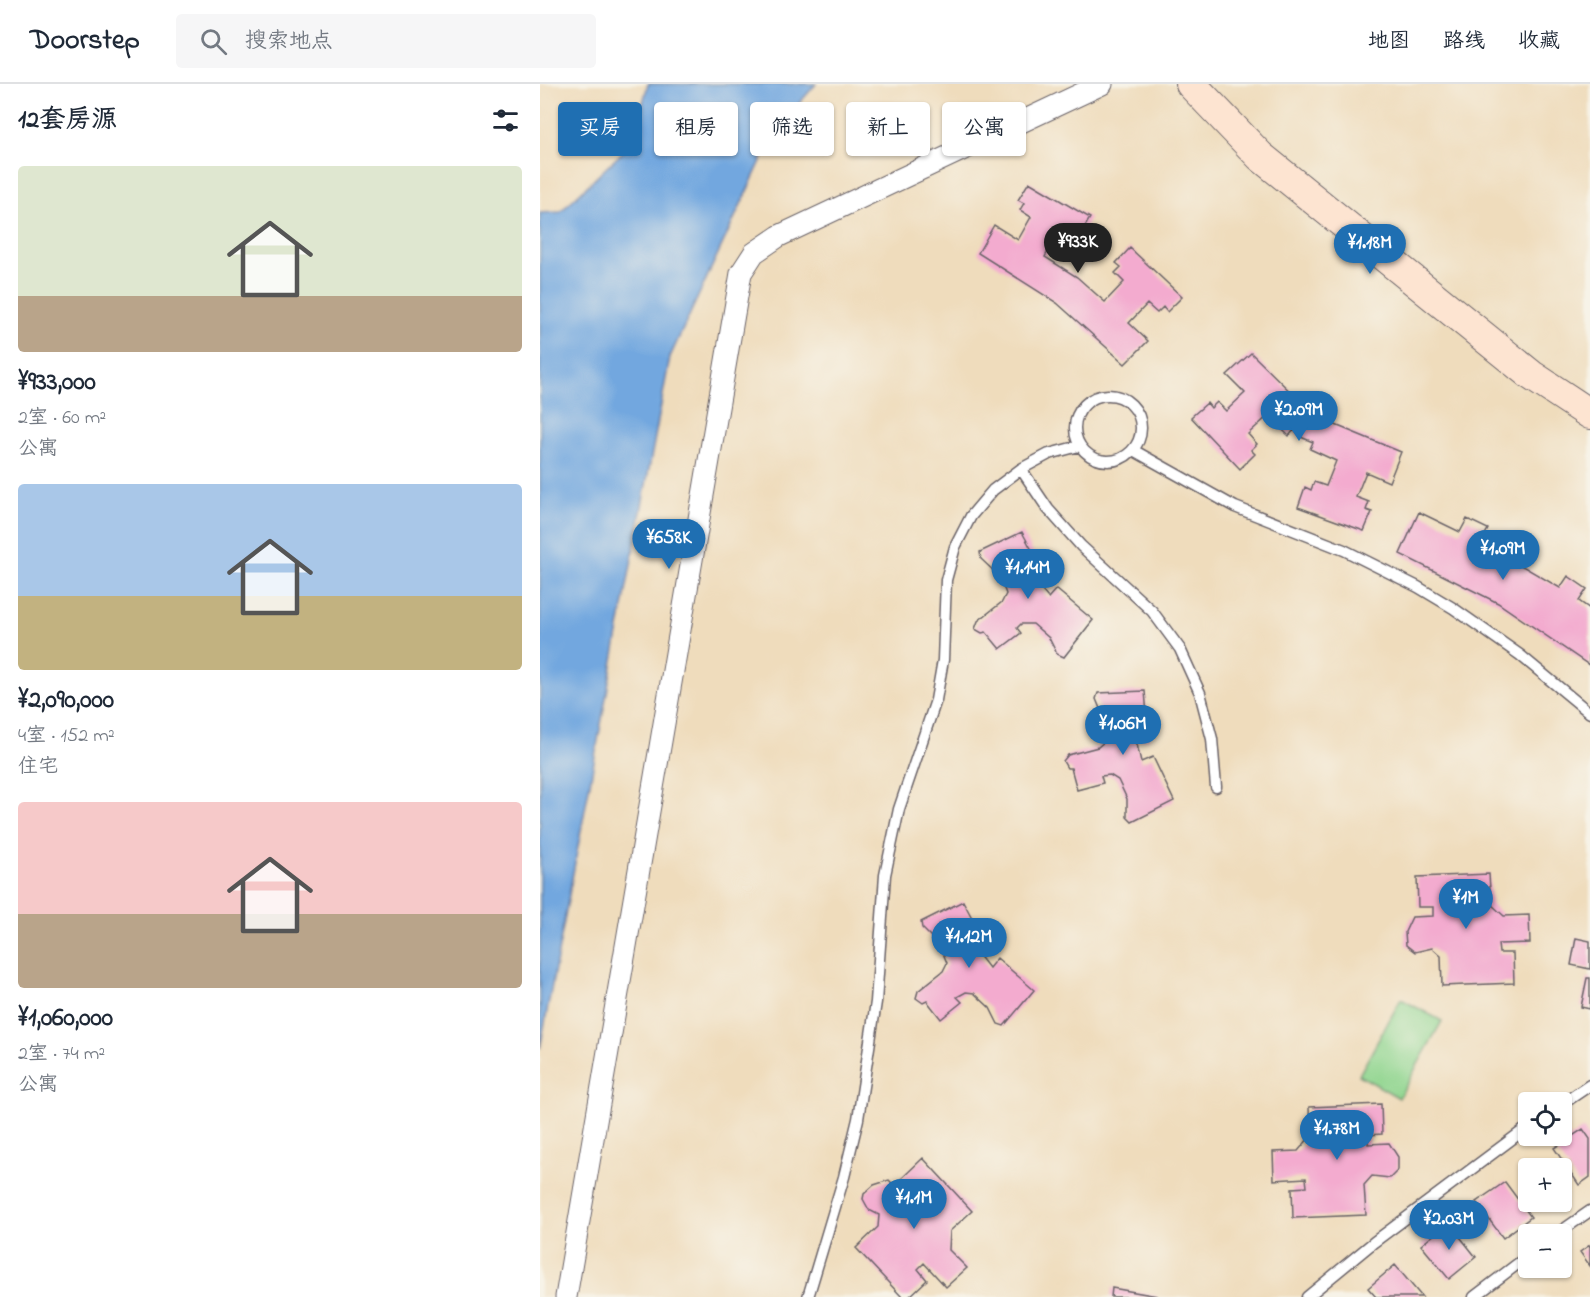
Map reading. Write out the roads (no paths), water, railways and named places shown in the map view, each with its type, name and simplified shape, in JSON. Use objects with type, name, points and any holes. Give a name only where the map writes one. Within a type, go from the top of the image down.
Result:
[{"type":"street","points":[[566,1297],[741,273],[754,254],[779,236],[1102,84]]},
{"type":"street","points":[[1191,84],[1260,156],[1531,375],[1590,414]]},
{"type":"lane","points":[[1111,395],[1129,403],[1136,411],[1141,431],[1133,450],[1125,457],[1105,461],[1095,458],[1079,446],[1075,425],[1077,415],[1090,400],[1111,395]]},
{"type":"lane","points":[[808,1297],[844,1177],[860,1108],[876,1002],[887,864],[899,809],[936,700],[943,660],[946,580],[955,547],[971,516],[993,490],[1021,468],[1049,454],[1079,446]]},
{"type":"lane","points":[[1133,450],[1235,507],[1344,550],[1418,587],[1520,654],[1590,713]]},
{"type":"lane","points":[[1021,468],[1048,510],[1081,546],[1152,611],[1180,650],[1203,705],[1212,739],[1216,787]]},
{"type":"lane","points":[[1572,1097],[1590,1085]]},
{"type":"lane","points":[[1307,1297],[1374,1242],[1518,1134]]},
{"type":"lane","points":[[1571,1224],[1590,1211]]},
{"type":"lane","points":[[1473,1297],[1518,1263]]},
{"type":"water","points":[[648,84],[816,84],[800,102],[750,102],[750,156],[763,156],[670,357],[540,1049],[540,213],[560,212],[618,156],[642,156],[642,106]]}]
